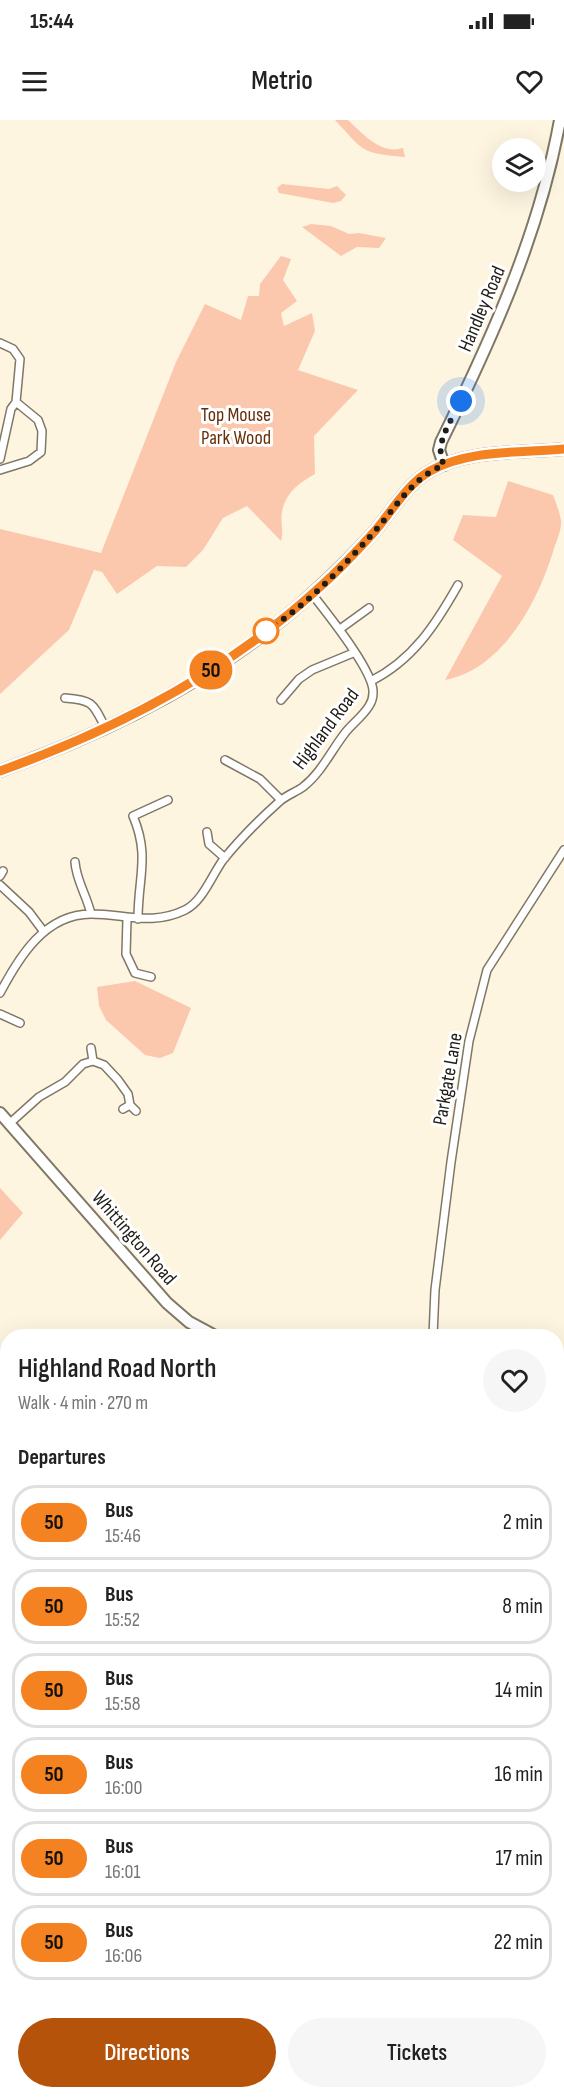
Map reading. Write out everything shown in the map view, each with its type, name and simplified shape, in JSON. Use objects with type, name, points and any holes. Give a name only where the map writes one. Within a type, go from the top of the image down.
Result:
[{"type":"street","name":"Handley Road","points":[[444,465],[439,450],[441,442],[498,324],[527,249],[544,196],[560,120]]},
{"type":"street","points":[[0,343],[13,349],[20,359],[16,402],[11,409],[0,459]]},
{"type":"street","points":[[0,470],[29,461],[41,452],[43,438],[38,420],[16,402]]},
{"type":"street","points":[[0,771],[106,729],[160,702],[220,664],[275,625],[312,594],[375,531],[412,485],[430,471],[462,458],[564,449]]},
{"type":"street","points":[[371,681],[392,671],[426,637],[458,585]]},
{"type":"street","name":"Highland Road","points":[[0,993],[28,946],[44,932],[70,918],[91,914],[127,919],[164,918],[188,909],[225,858],[281,800],[304,786],[321,767],[345,732],[369,707],[374,694],[371,681],[340,629],[312,594]]},
{"type":"street","points":[[340,629],[369,608]]},
{"type":"street","points":[[281,700],[299,679],[312,670],[353,653]]},
{"type":"street","points":[[65,698],[88,700],[94,705],[106,729]]},
{"type":"street","points":[[225,760],[260,779],[281,800]]},
{"type":"street","points":[[138,919],[138,894],[144,858],[142,837],[134,816],[168,800]]},
{"type":"street","points":[[207,832],[209,844],[225,858]]},
{"type":"street","name":"Parkgate Lane","points":[[433,1329],[435,1290],[451,1162],[470,1041],[487,970],[564,850]]},
{"type":"street","points":[[75,862],[76,872],[87,897],[91,914]]},
{"type":"street","points":[[0,885],[29,912],[44,932]]},
{"type":"street","points":[[127,919],[126,954],[135,973],[151,977]]},
{"type":"street","points":[[0,974],[8,979]]},
{"type":"street","points":[[0,1014],[20,1023]]},
{"type":"street","points":[[92,1048],[93,1061]]},
{"type":"street","points":[[9,1124],[39,1097],[65,1082],[83,1064],[93,1061],[104,1065],[118,1080],[128,1094],[126,1107],[136,1111]]},
{"type":"street","name":"Whittington Road","points":[[0,1113],[172,1309],[202,1329]]},
{"type":"green space","points":[[335,120],[348,120],[366,137],[387,149],[403,148],[405,157],[379,154],[364,149]]},
{"type":"green space","points":[[282,184],[329,189],[337,186],[346,195],[341,201],[333,203],[279,193],[277,188]]},
{"type":"green space","points":[[311,224],[331,226],[349,234],[359,233],[386,238],[379,248],[357,247],[341,256],[302,227]]},
{"type":"green space","name":"Top Mouse Park Wood","points":[[281,256],[291,259],[283,280],[297,301],[281,313],[284,326],[312,313],[315,331],[298,370],[358,390],[314,436],[315,474],[299,485],[287,499],[282,516],[281,541],[247,506],[223,518],[203,550],[186,567],[157,566],[117,594],[102,572],[94,570],[69,630],[0,694],[0,529],[101,553],[176,362],[205,304],[241,320],[248,296],[259,296],[260,284]]},
{"type":"green space","points":[[508,481],[553,495],[561,521],[558,537],[546,572],[527,612],[500,649],[484,663],[465,674],[445,680],[502,576],[453,540],[463,515],[496,517]]},
{"type":"green space","points":[[135,981],[191,1008],[173,1053],[160,1058],[145,1055],[106,1020],[99,1006],[97,987]]},
{"type":"green space","points":[[0,1188],[23,1213],[0,1240]]},
{"type":"bus line","name":"50","points":[[0,771],[113,726],[160,702],[220,664],[275,625],[322,585],[375,531],[412,485],[430,471],[462,458],[564,449]]},
{"type":"route","points":[[266,631],[332,575],[375,531],[412,485],[430,471],[444,465],[440,458],[441,442],[461,401]]}]
